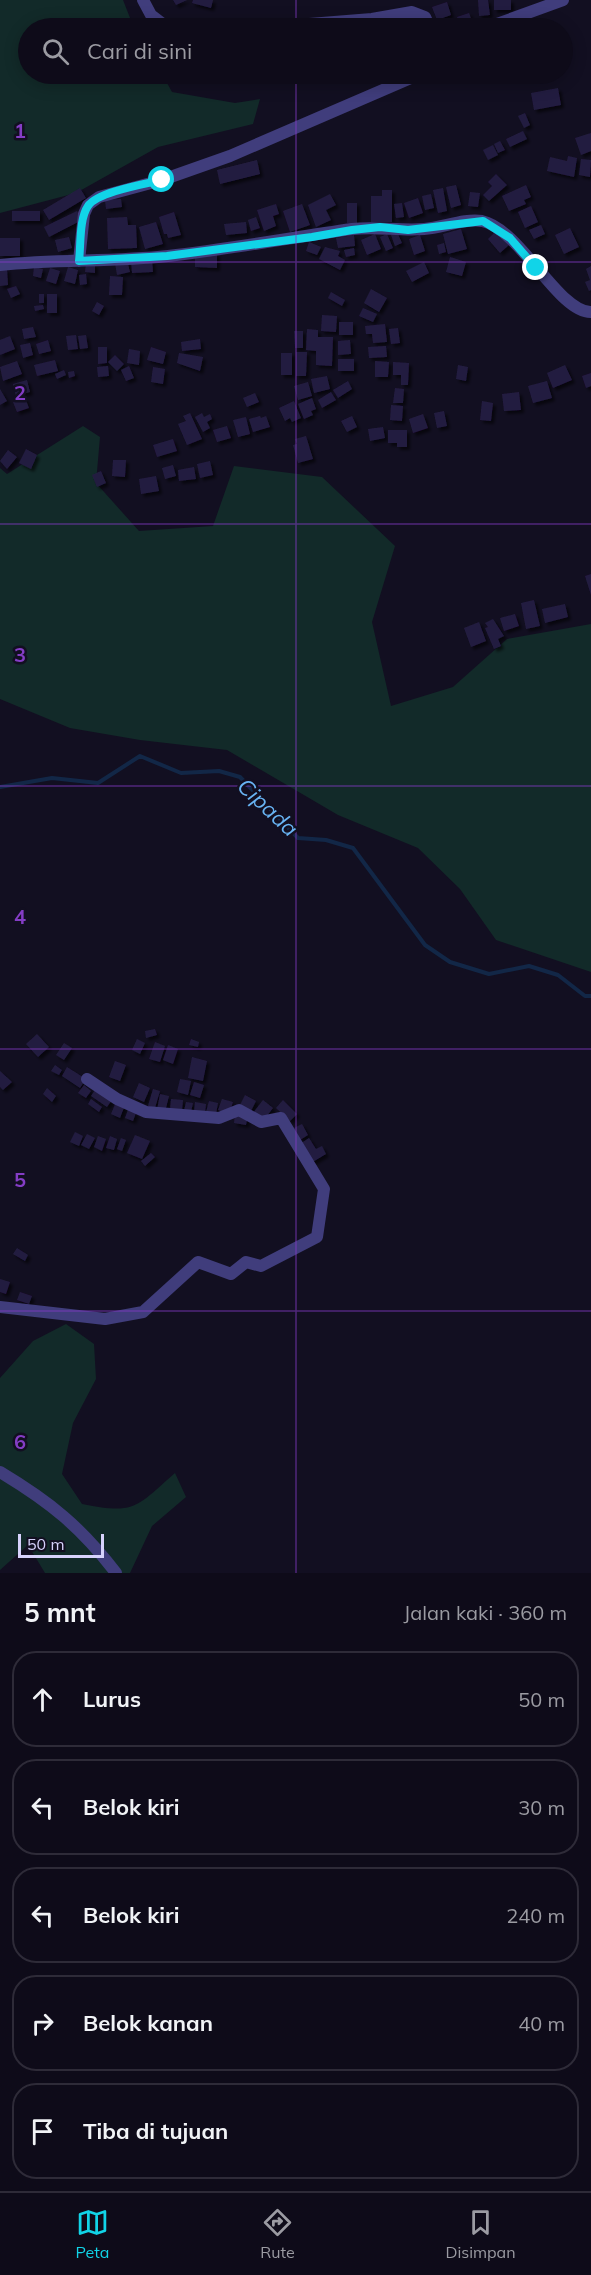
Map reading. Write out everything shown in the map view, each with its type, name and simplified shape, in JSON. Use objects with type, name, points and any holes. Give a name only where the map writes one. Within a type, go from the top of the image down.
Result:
[{"type":"street","points":[[143,0],[156,18]]},
{"type":"street","points":[[514,18],[563,0]]},
{"type":"street","points":[[378,18],[412,12],[426,18]]},
{"type":"street","points":[[79,261],[84,214],[88,205],[99,197],[230,156],[397,84]]},
{"type":"street","points":[[0,265],[167,256],[352,230],[380,227],[408,230],[483,221],[510,238],[546,280],[578,310],[591,312]]},
{"type":"street","points":[[0,1307],[105,1319],[143,1312],[198,1262],[231,1274],[246,1262],[261,1266],[317,1237],[324,1190],[281,1118],[261,1122],[239,1110],[219,1118],[146,1112],[117,1099],[87,1079]]},
{"type":"street","points":[[0,1472],[45,1500],[90,1538],[116,1573]]},
{"type":"green space","points":[[0,0],[123,0],[130,18],[18,18],[18,84],[168,84],[172,92],[235,103],[260,99],[253,124],[158,147],[76,193],[0,213]]},
{"type":"green space","points":[[83,426],[100,437],[96,483],[139,531],[213,526],[234,466],[322,477],[395,546],[372,622],[391,706],[453,687],[507,639],[591,624],[591,972],[496,940],[460,889],[418,848],[338,815],[227,750],[140,740],[70,728],[0,699],[0,468],[7,474]]},
{"type":"green space","points":[[66,1324],[94,1344],[96,1379],[73,1423],[62,1474],[82,1504],[114,1509],[134,1505],[152,1494],[175,1473],[186,1497],[152,1526],[130,1573],[45,1573],[28,1545],[0,1570],[0,1378],[33,1341]]},
{"type":"building","points":[[173,0],[187,0],[176,5]]},
{"type":"building","points":[[193,0],[213,0],[211,8],[192,3]]},
{"type":"building","points":[[478,0],[488,0],[490,15],[479,16]]},
{"type":"building","points":[[494,0],[511,0],[511,10],[494,10]]},
{"type":"building","points":[[447,2],[451,15],[436,18],[432,7]]},
{"type":"building","points":[[469,13],[471,18],[457,18]]},
{"type":"building","points":[[558,88],[561,105],[534,110],[531,93]]},
{"type":"building","points":[[525,113],[530,125],[524,128],[518,116]]},
{"type":"building","points":[[523,131],[527,139],[510,147],[506,139]]},
{"type":"building","points":[[591,133],[591,151],[581,155],[575,138]]},
{"type":"building","points":[[500,141],[505,150],[498,153],[494,144]]},
{"type":"building","points":[[493,145],[498,155],[488,160],[483,150]]},
{"type":"building","points":[[568,156],[577,158],[574,177],[547,171],[550,157],[567,161]]},
{"type":"building","points":[[581,159],[591,160],[590,177],[579,175]]},
{"type":"building","points":[[257,160],[260,174],[220,184],[217,170]]},
{"type":"building","points":[[496,174],[507,185],[489,201],[483,195],[492,186],[488,182]]},
{"type":"building","points":[[456,185],[461,205],[451,208],[446,187]]},
{"type":"building","points":[[526,185],[531,197],[524,200],[526,204],[509,211],[502,196]]},
{"type":"building","points":[[80,188],[86,198],[49,220],[43,210]]},
{"type":"building","points":[[443,188],[447,211],[438,213],[433,190]]},
{"type":"building","points":[[382,190],[392,190],[392,222],[371,222],[371,196],[382,196]]},
{"type":"building","points":[[470,192],[480,193],[478,207],[468,206]]},
{"type":"building","points":[[330,194],[336,205],[326,210],[331,220],[316,227],[308,205]]},
{"type":"building","points":[[431,194],[434,208],[425,210],[422,196]]},
{"type":"building","points":[[418,198],[423,213],[409,218],[404,203]]},
{"type":"building","points":[[121,199],[122,207],[106,209],[105,200]]},
{"type":"building","points":[[347,203],[357,203],[357,224],[347,223]]},
{"type":"building","points":[[402,203],[404,217],[396,218],[394,204]]},
{"type":"building","points":[[276,204],[279,214],[273,216],[276,226],[264,231],[257,210]]},
{"type":"building","points":[[302,204],[310,225],[290,232],[283,211]]},
{"type":"building","points":[[531,206],[538,222],[525,228],[518,212]]},
{"type":"building","points":[[12,211],[40,211],[40,221],[12,221]]},
{"type":"building","points":[[77,211],[82,220],[49,237],[44,227]]},
{"type":"building","points":[[174,212],[181,235],[168,238],[167,234],[164,234],[159,217]]},
{"type":"building","points":[[127,217],[128,225],[136,225],[137,248],[108,249],[107,218]]},
{"type":"building","points":[[256,217],[260,228],[251,231],[248,220]]},
{"type":"building","points":[[156,222],[163,244],[145,249],[139,227]]},
{"type":"building","points":[[246,222],[247,233],[226,235],[224,224]]},
{"type":"building","points":[[541,225],[545,234],[534,239],[529,230]]},
{"type":"building","points":[[570,228],[579,247],[564,254],[555,235]]},
{"type":"building","points":[[461,229],[467,249],[448,254],[443,234]]},
{"type":"building","points":[[496,231],[509,245],[500,253],[488,239]]},
{"type":"building","points":[[397,232],[402,243],[395,246],[391,235]]},
{"type":"building","points":[[375,234],[381,249],[367,255],[361,240]]},
{"type":"building","points":[[387,234],[393,248],[386,251],[380,237]]},
{"type":"building","points":[[354,235],[355,246],[338,248],[336,238]]},
{"type":"building","points":[[420,235],[425,251],[414,255],[409,239]]},
{"type":"building","points":[[69,237],[72,248],[58,252],[55,240]]},
{"type":"building","points":[[0,238],[20,238],[20,256],[0,256]]},
{"type":"building","points":[[309,242],[321,247],[317,255],[306,251]]},
{"type":"building","points":[[444,243],[446,252],[439,254],[437,245]]},
{"type":"building","points":[[325,247],[340,251],[338,256],[345,260],[340,270],[319,259]]},
{"type":"building","points":[[354,248],[355,255],[346,257],[344,250]]},
{"type":"building","points":[[195,253],[217,253],[217,268],[195,267]]},
{"type":"building","points":[[450,257],[466,262],[462,276],[446,272]]},
{"type":"building","points":[[152,259],[153,272],[132,273],[131,260]]},
{"type":"building","points":[[127,260],[130,272],[117,275],[115,263]]},
{"type":"building","points":[[424,262],[429,273],[412,282],[406,271]]},
{"type":"building","points":[[86,263],[95,264],[95,273],[85,272]]},
{"type":"building","points":[[591,266],[591,290],[589,291],[585,282],[590,280],[586,269]]},
{"type":"building","points":[[34,267],[43,269],[41,278],[33,276]]},
{"type":"building","points":[[68,267],[78,270],[75,284],[64,281]]},
{"type":"building","points":[[50,268],[60,271],[56,284],[46,281]]},
{"type":"building","points":[[0,269],[7,269],[8,285],[0,286]]},
{"type":"building","points":[[86,274],[87,284],[80,285],[79,275]]},
{"type":"building","points":[[110,276],[123,277],[122,295],[109,295]]},
{"type":"building","points":[[16,286],[20,294],[11,298],[7,289]]},
{"type":"building","points":[[371,289],[387,298],[379,312],[364,303]]},
{"type":"building","points":[[331,292],[345,300],[342,306],[328,298]]},
{"type":"building","points":[[39,294],[44,294],[44,303],[39,303]]},
{"type":"building","points":[[47,294],[57,294],[57,313],[47,313]]},
{"type":"building","points":[[97,302],[104,306],[99,315],[92,311]]},
{"type":"building","points":[[43,305],[44,309],[35,311],[34,306]]},
{"type":"building","points":[[363,308],[377,314],[373,322],[359,316]]},
{"type":"building","points":[[322,315],[337,316],[336,332],[321,331]]},
{"type":"building","points":[[339,322],[353,322],[353,335],[339,335]]},
{"type":"building","points":[[385,324],[387,342],[373,343],[372,334],[366,334],[365,326]]},
{"type":"building","points":[[33,327],[36,337],[24,339],[22,329]]},
{"type":"building","points":[[398,328],[400,343],[391,344],[389,329]]},
{"type":"building","points":[[307,329],[318,330],[318,337],[333,337],[332,366],[316,365],[316,351],[306,350]]},
{"type":"building","points":[[294,331],[303,331],[303,348],[295,348]]},
{"type":"building","points":[[76,335],[78,349],[68,350],[66,336]]},
{"type":"building","points":[[86,335],[88,348],[80,349],[78,336]]},
{"type":"building","points":[[10,336],[15,349],[0,355],[0,340]]},
{"type":"building","points":[[200,339],[201,349],[182,351],[181,342]]},
{"type":"building","points":[[48,340],[51,351],[39,354],[36,344]]},
{"type":"building","points":[[350,340],[351,354],[338,355],[338,341]]},
{"type":"building","points":[[30,343],[33,355],[23,358],[20,345]]},
{"type":"building","points":[[386,346],[387,357],[369,358],[368,347]]},
{"type":"building","points":[[98,347],[107,347],[107,363],[98,364]]},
{"type":"building","points":[[151,347],[166,352],[163,364],[147,360]]},
{"type":"building","points":[[129,349],[140,351],[139,365],[127,363]]},
{"type":"building","points":[[296,352],[307,352],[306,376],[296,376]]},
{"type":"building","points":[[179,353],[203,357],[200,371],[177,363]]},
{"type":"building","points":[[281,353],[292,353],[292,375],[281,375]]},
{"type":"building","points":[[115,355],[124,364],[117,371],[108,362]]},
{"type":"building","points":[[338,359],[354,359],[354,371],[338,371]]},
{"type":"building","points":[[55,360],[58,371],[37,376],[34,365]]},
{"type":"building","points":[[17,361],[22,374],[3,381],[0,367]]},
{"type":"building","points":[[375,361],[389,362],[388,377],[375,377]]},
{"type":"building","points":[[393,362],[409,363],[408,385],[401,385],[401,375],[393,375]]},
{"type":"building","points":[[458,365],[468,367],[466,381],[456,379]]},
{"type":"building","points":[[565,365],[572,380],[553,388],[547,373]]},
{"type":"building","points":[[108,366],[109,376],[98,377],[97,367]]},
{"type":"building","points":[[129,366],[134,378],[126,381],[121,370]]},
{"type":"building","points":[[153,367],[165,369],[163,384],[151,382]]},
{"type":"building","points":[[64,370],[66,375],[57,379],[55,374]]},
{"type":"building","points":[[74,371],[75,376],[69,378],[68,372]]},
{"type":"building","points":[[591,373],[591,386],[586,388],[582,376]]},
{"type":"building","points":[[327,376],[330,389],[314,393],[311,379]]},
{"type":"building","points":[[27,380],[30,392],[16,396],[13,384]]},
{"type":"building","points":[[348,381],[352,389],[338,398],[333,390]]},
{"type":"building","points":[[547,381],[552,398],[533,403],[528,386]]},
{"type":"building","points":[[308,382],[312,396],[298,400],[294,386]]},
{"type":"building","points":[[395,388],[404,389],[403,403],[393,403]]},
{"type":"building","points":[[0,389],[7,401],[0,405]]},
{"type":"building","points":[[331,392],[336,400],[322,408],[318,400]]},
{"type":"building","points":[[519,392],[521,410],[504,411],[502,394]]},
{"type":"building","points":[[255,393],[259,402],[247,407],[243,398]]},
{"type":"building","points":[[25,398],[29,408],[17,412],[13,402]]},
{"type":"building","points":[[312,398],[316,409],[311,411],[313,415],[304,419],[298,404]]},
{"type":"building","points":[[294,401],[301,418],[292,422],[290,418],[285,421],[279,408]]},
{"type":"building","points":[[482,401],[493,403],[491,421],[480,420]]},
{"type":"building","points":[[391,405],[403,406],[402,421],[390,420]]},
{"type":"building","points":[[444,411],[447,426],[437,428],[434,413]]},
{"type":"building","points":[[190,413],[202,439],[187,445],[178,424],[186,421],[183,416]]},
{"type":"building","points":[[202,413],[204,417],[210,414],[212,419],[207,422],[210,428],[203,432],[195,417]]},
{"type":"building","points":[[423,414],[428,428],[413,433],[409,419]]},
{"type":"building","points":[[260,416],[261,418],[266,416],[270,427],[253,432],[249,419]]},
{"type":"building","points":[[352,416],[357,427],[347,432],[341,421]]},
{"type":"building","points":[[246,417],[250,434],[238,437],[233,420]]},
{"type":"building","points":[[227,426],[231,438],[217,442],[213,430]]},
{"type":"building","points":[[383,427],[385,438],[370,441],[368,429]]},
{"type":"building","points":[[388,430],[407,430],[407,447],[397,447],[397,443],[388,443]]},
{"type":"building","points":[[306,436],[313,459],[298,463],[293,445],[297,444],[295,439]]},
{"type":"building","points":[[173,439],[177,451],[157,457],[153,445]]},
{"type":"building","points":[[26,449],[37,455],[31,469],[19,463]]},
{"type":"building","points":[[8,450],[17,457],[7,469],[0,461]]},
{"type":"building","points":[[113,460],[126,460],[125,477],[112,476]]},
{"type":"building","points":[[210,461],[213,475],[200,478],[197,464]]},
{"type":"building","points":[[173,465],[176,476],[165,479],[162,468]]},
{"type":"building","points":[[194,467],[196,479],[179,481],[178,470]]},
{"type":"building","points":[[101,471],[106,483],[97,487],[92,475]]},
{"type":"building","points":[[156,476],[159,491],[141,494],[139,479]]},
{"type":"building","points":[[591,574],[591,595],[585,576]]},
{"type":"building","points":[[534,600],[540,626],[526,629],[521,603]]},
{"type":"building","points":[[565,604],[568,617],[545,623],[542,609]]},
{"type":"building","points":[[515,614],[519,626],[504,631],[500,618]]},
{"type":"building","points":[[493,619],[504,636],[498,639],[501,646],[494,649],[485,628],[488,627],[485,623]]},
{"type":"building","points":[[479,622],[486,641],[471,647],[464,628]]},
{"type":"building","points":[[155,1029],[157,1035],[146,1038],[145,1031]]},
{"type":"building","points":[[37,1034],[49,1047],[38,1057],[26,1044]]},
{"type":"building","points":[[137,1039],[145,1043],[140,1054],[132,1050]]},
{"type":"building","points":[[191,1039],[199,1042],[198,1047],[189,1045]]},
{"type":"building","points":[[155,1042],[165,1046],[160,1062],[149,1059]]},
{"type":"building","points":[[64,1043],[72,1048],[64,1060],[56,1055]]},
{"type":"building","points":[[168,1045],[178,1049],[173,1064],[163,1060]]},
{"type":"building","points":[[192,1057],[207,1061],[203,1081],[188,1078]]},
{"type":"building","points":[[115,1061],[126,1065],[120,1081],[109,1077]]},
{"type":"building","points":[[55,1065],[62,1070],[59,1075],[51,1071]]},
{"type":"building","points":[[67,1067],[86,1079],[80,1088],[62,1076]]},
{"type":"building","points":[[0,1071],[12,1082],[3,1090],[0,1087]]},
{"type":"building","points":[[180,1079],[191,1081],[188,1095],[177,1092]]},
{"type":"building","points":[[194,1082],[204,1085],[200,1098],[190,1095]]},
{"type":"building","points":[[139,1083],[150,1088],[144,1102],[133,1097]]},
{"type":"building","points":[[84,1085],[91,1091],[86,1098],[78,1093]]},
{"type":"building","points":[[97,1087],[114,1097],[107,1107],[91,1096]]},
{"type":"building","points":[[47,1088],[56,1096],[52,1102],[43,1094]]},
{"type":"building","points":[[153,1089],[160,1091],[155,1108],[148,1106]]},
{"type":"building","points":[[160,1094],[169,1096],[165,1112],[157,1110]]},
{"type":"building","points":[[245,1095],[256,1101],[250,1113],[239,1107]]},
{"type":"building","points":[[91,1099],[102,1107],[99,1112],[88,1104]]},
{"type":"building","points":[[171,1099],[183,1100],[182,1111],[170,1110]]},
{"type":"building","points":[[222,1099],[233,1102],[229,1114],[218,1110]]},
{"type":"building","points":[[263,1100],[273,1108],[263,1121],[253,1113]]},
{"type":"building","points":[[283,1100],[297,1114],[290,1121],[276,1108]]},
{"type":"building","points":[[209,1101],[218,1103],[216,1114],[206,1112]]},
{"type":"building","points":[[116,1102],[125,1105],[120,1118],[111,1114]]},
{"type":"building","points":[[186,1102],[193,1103],[191,1112],[184,1111]]},
{"type":"building","points":[[195,1102],[206,1104],[205,1113],[194,1112]]},
{"type":"building","points":[[128,1110],[136,1113],[133,1121],[125,1118]]},
{"type":"building","points":[[235,1114],[248,1115],[246,1125],[234,1123]]},
{"type":"building","points":[[302,1124],[308,1135],[300,1140],[294,1128]]},
{"type":"building","points":[[75,1132],[83,1136],[79,1146],[70,1142]]},
{"type":"building","points":[[87,1134],[95,1138],[89,1149],[81,1145]]},
{"type":"building","points":[[135,1135],[150,1141],[142,1159],[127,1153]]},
{"type":"building","points":[[98,1136],[106,1139],[102,1151],[94,1147]]},
{"type":"building","points":[[110,1136],[117,1139],[114,1150],[106,1148]]},
{"type":"building","points":[[121,1138],[126,1140],[122,1151],[117,1149]]},
{"type":"building","points":[[309,1138],[316,1149],[322,1146],[326,1154],[311,1163],[300,1144]]},
{"type":"building","points":[[151,1153],[155,1157],[145,1166],[141,1161]]},
{"type":"building","points":[[17,1248],[28,1255],[25,1261],[13,1254]]},
{"type":"building","points":[[0,1279],[10,1282],[6,1294],[0,1292]]},
{"type":"building","points":[[20,1292],[32,1296],[29,1304],[17,1300]]},
{"type":"waterway","name":"Cipada","points":[[0,787],[52,778],[98,783],[140,756],[181,773],[219,771],[240,777],[298,838],[326,840],[353,848],[425,945],[450,962],[489,974],[529,966],[558,975],[585,996],[591,996]]},
{"type":"route","points":[[162,180],[93,200],[84,214],[79,261],[167,256],[380,227],[408,230],[483,221],[510,238],[536,268]]}]
